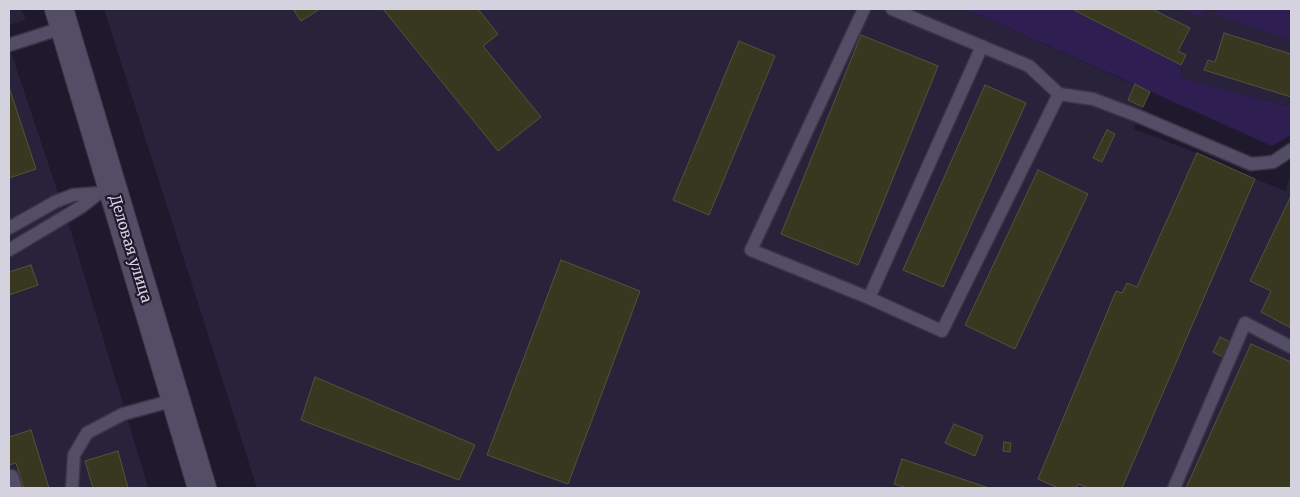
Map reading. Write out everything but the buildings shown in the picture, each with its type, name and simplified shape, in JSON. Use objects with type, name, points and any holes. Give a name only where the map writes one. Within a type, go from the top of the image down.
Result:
[{"type":"street","name":"Деловая улица","points":[[62,18],[106,190],[202,488]]},
{"type":"lane","points":[[864,9],[751,250],[869,298],[942,331],[1058,94]]},
{"type":"lane","points":[[892,9],[1029,66],[1058,94],[1093,99],[1251,164],[1272,162],[1291,150]]},
{"type":"lane","points":[[9,45],[62,18]]},
{"type":"lane","points":[[869,298],[982,46]]},
{"type":"lane","points":[[9,228],[56,202],[74,195],[106,190]]},
{"type":"lane","points":[[9,250],[106,190]]},
{"type":"lane","points":[[1174,488],[1245,323],[1291,347]]},
{"type":"lane","points":[[72,488],[74,456],[88,433],[123,414],[175,400]]},
{"type":"lane","points":[[9,477],[12,476],[16,488]]},
{"type":"shaded area","points":[[9,9],[21,9],[26,20],[9,25]]},
{"type":"shaded area","points":[[104,9],[966,9],[1150,92],[1137,117],[1134,129],[1197,153],[1286,191],[1291,171],[1291,488],[412,488],[406,486],[410,488],[257,488]],"holes":[[[1220,337],[1232,343],[1225,358],[1213,351]]]},
{"type":"shaded area","points":[[966,9],[1072,9],[1181,65],[1182,78],[1291,107],[1291,135],[1272,146]]},
{"type":"shaded area","points":[[1072,9],[1291,9],[1291,107],[1182,78],[1181,65]]},
{"type":"shaded area","points":[[1182,9],[1205,9],[1204,19]]},
{"type":"shaded area","points":[[1218,9],[1281,9],[1291,11],[1291,40],[1216,15]]},
{"type":"shaded area","points":[[9,46],[73,238],[148,487],[145,488],[9,488]]}]
